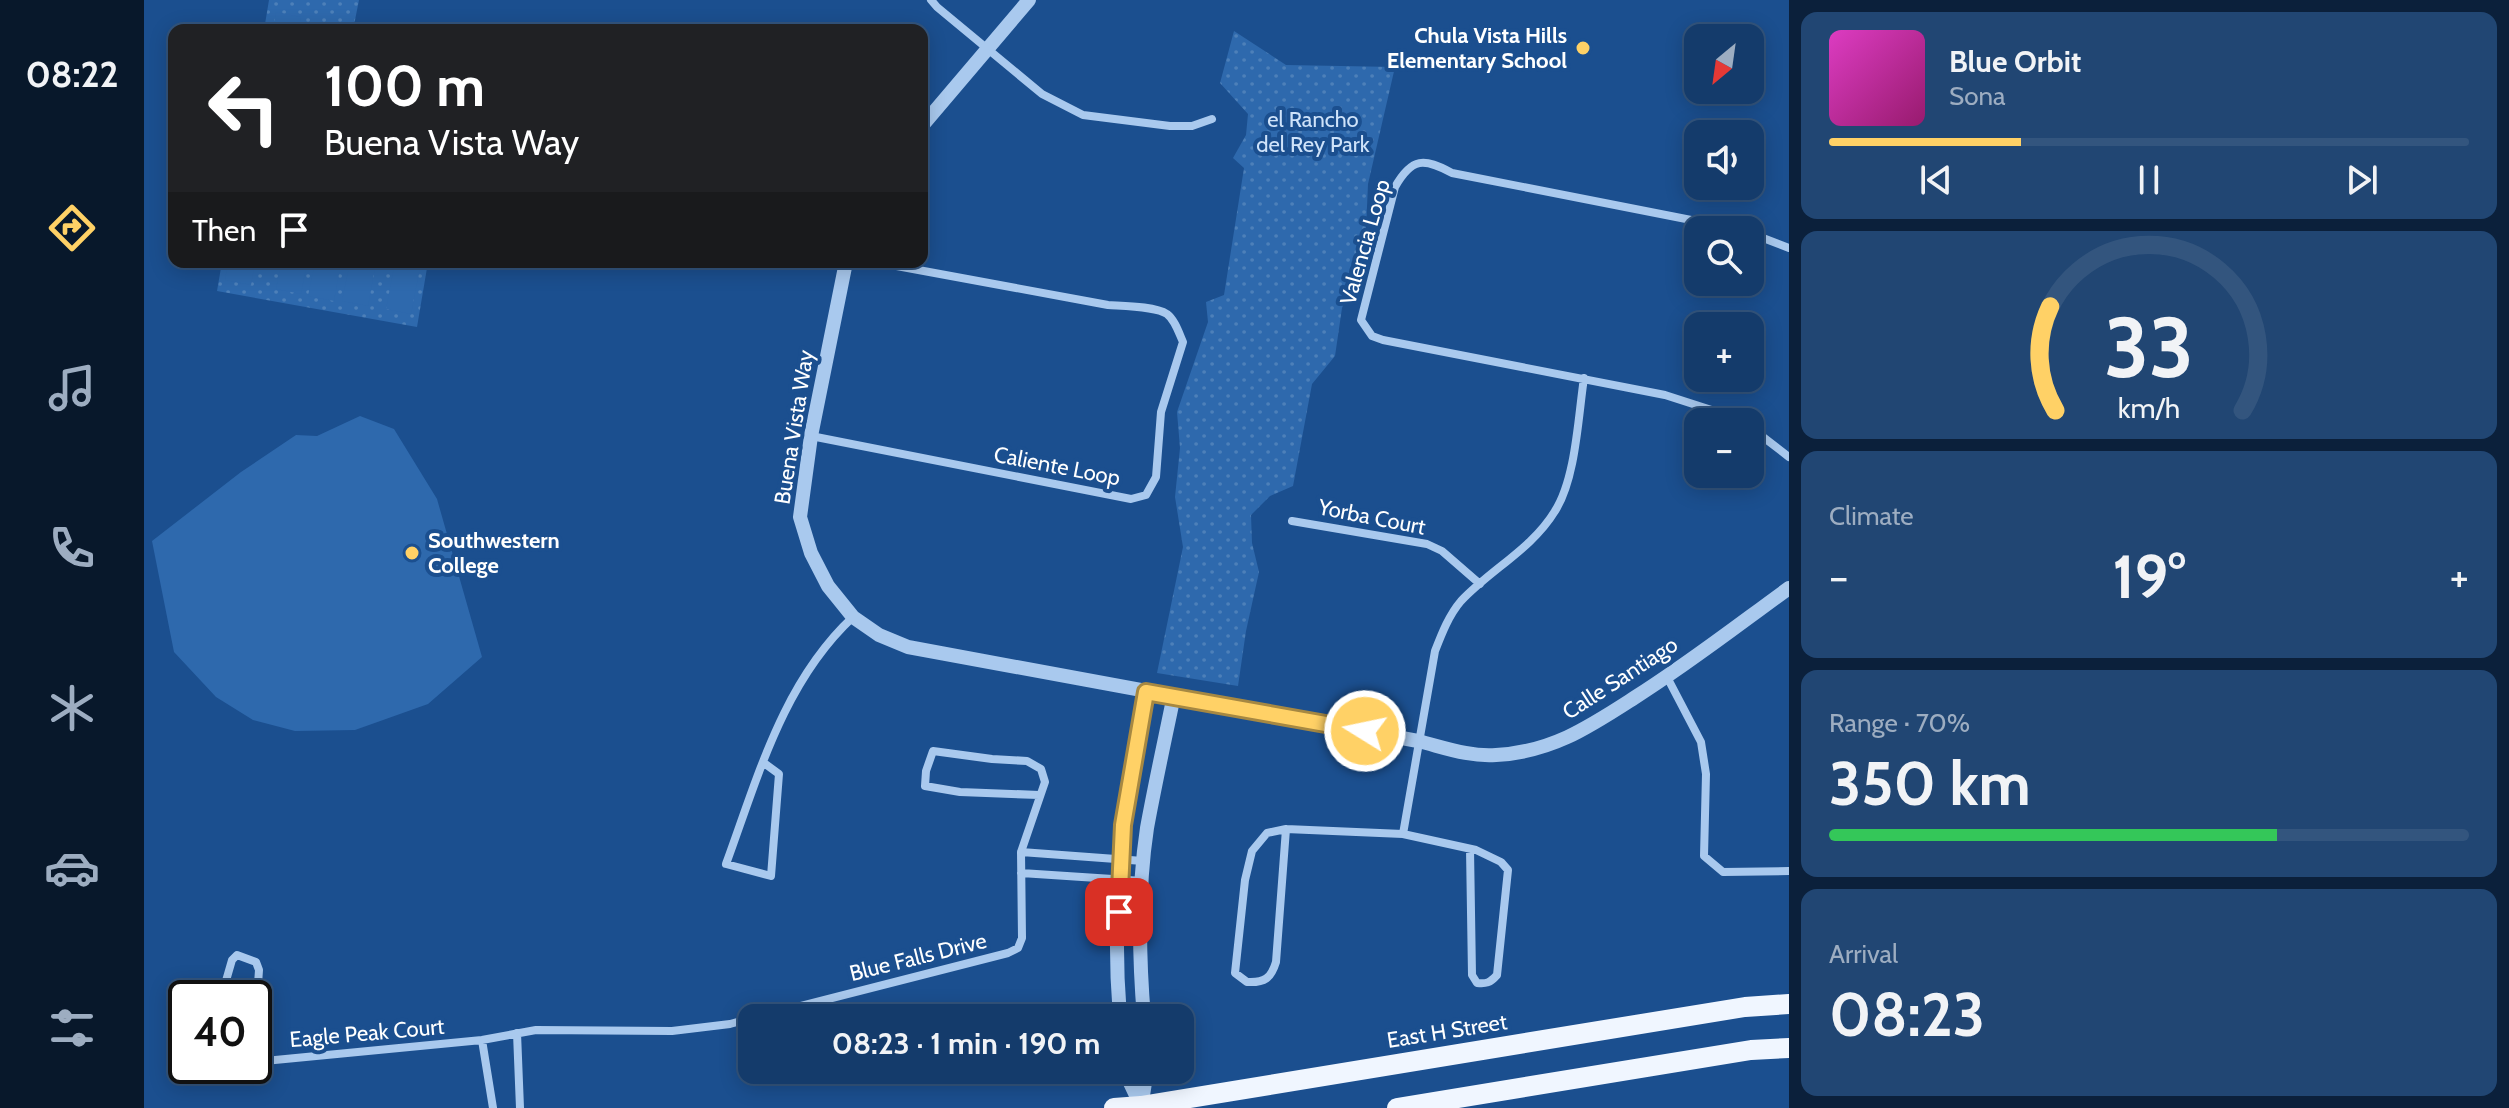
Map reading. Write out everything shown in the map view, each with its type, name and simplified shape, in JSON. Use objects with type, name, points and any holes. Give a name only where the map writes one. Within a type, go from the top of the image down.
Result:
[{"type":"main road","name":"East H Street","points":[[1114,1108],[1141,1107],[1745,1007],[1789,1004]]},
{"type":"main road","points":[[1397,1108],[1751,1050],[1789,1048]]},
{"type":"street","points":[[931,0],[1042,94],[1083,115],[1170,126],[1192,126],[1212,119]]},
{"type":"street","points":[[928,119],[1029,0]]},
{"type":"street","name":"Valencia Loop","points":[[1684,219],[1452,173],[1432,162],[1414,164],[1404,172],[1395,187],[1361,320],[1372,336],[1383,340],[1665,395],[1705,408]]},
{"type":"street","points":[[1764,238],[1789,248]]},
{"type":"street","name":"Buena Vista Way","points":[[845,268],[811,436],[800,517],[811,553],[828,586],[853,617],[879,635],[908,647],[1174,695]]},
{"type":"street","name":"Caliente Loop","points":[[811,436],[1131,499],[1146,495],[1156,477],[1161,412],[1183,342],[1166,313],[908,268]]},
{"type":"street","points":[[1403,834],[1435,651],[1459,603],[1536,537],[1557,510],[1569,479],[1584,378]]},
{"type":"street","points":[[1764,438],[1789,457]]},
{"type":"street","name":"Yorba Court","points":[[1292,521],[1427,544],[1442,551],[1480,584]]},
{"type":"street","name":"Calle Santiago","points":[[1174,695],[1418,741],[1476,755],[1531,750],[1579,733],[1667,677],[1789,588]]},
{"type":"street","points":[[764,763],[779,774],[771,876],[726,864],[764,763],[783,713],[804,675],[834,635],[853,617]]},
{"type":"street","points":[[1667,677],[1701,742],[1706,774],[1704,856],[1723,872],[1789,871]]},
{"type":"street","points":[[1119,1004],[1116,975],[1123,825],[1146,692]]},
{"type":"street","points":[[1143,1004],[1140,978],[1143,861],[1174,695]]},
{"type":"street","points":[[933,751],[1027,761],[1041,769],[1045,782],[1039,795],[960,792],[925,786],[926,771],[933,751]]},
{"type":"street","name":"Blue Falls Drive","points":[[808,1004],[1018,948],[1022,938],[1021,852],[1039,795]]},
{"type":"street","points":[[1286,829],[1276,962],[1272,976],[1258,982],[1247,982],[1235,973],[1245,880],[1252,851],[1267,833],[1286,829],[1403,834],[1470,849],[1501,862],[1508,870],[1497,975],[1491,981],[1477,983],[1472,975],[1470,849]]},
{"type":"street","points":[[1021,852],[1143,861]]},
{"type":"street","points":[[1021,873],[1143,881]]},
{"type":"street","points":[[226,980],[232,960],[237,955],[256,962],[258,980]]},
{"type":"street","name":"Blue Falls Drive","points":[[482,1040],[536,1030],[672,1031],[738,1022]]},
{"type":"street","points":[[517,1033],[520,1108]]},
{"type":"street","points":[[482,1040],[493,1108]]},
{"type":"street","name":"Eagle Peak Court","points":[[272,1060],[482,1040]]},
{"type":"street","points":[[1130,1084],[1141,1107]]},
{"type":"street","points":[[1141,1107],[1145,1084]]},
{"type":"green space","points":[[269,0],[359,0],[354,24],[265,24]]},
{"type":"green space","points":[[276,12],[301,17],[300,24],[274,24]]},
{"type":"green space","name":"el Rancho del Rey Park","points":[[1234,31],[1286,65],[1395,67],[1368,184],[1365,252],[1342,308],[1335,356],[1312,384],[1293,486],[1270,496],[1251,515],[1252,543],[1259,572],[1238,686],[1157,673],[1183,547],[1175,497],[1180,448],[1177,412],[1208,322],[1206,302],[1224,295],[1244,168],[1233,158],[1246,135],[1248,114],[1220,83]]},
{"type":"green space","points":[[221,268],[427,268],[417,327],[217,291]]},
{"type":"green space","points":[[227,268],[254,268],[251,285],[225,280]]},
{"type":"green space","points":[[280,268],[306,268],[301,294],[276,289]]},
{"type":"green space","points":[[314,268],[340,268],[334,301],[308,296]]},
{"type":"green space","points":[[349,268],[375,268],[368,306],[342,301]]},
{"type":"green space","points":[[394,268],[420,268],[411,314],[386,309]]},
{"type":"green space","points":[[360,416],[394,429],[437,499],[482,657],[428,704],[355,730],[295,731],[253,720],[216,697],[174,652],[152,541],[241,472],[296,435],[317,436]]},
{"type":"place","name":"Chula Vista Hills Elementary School","points":[[1583,48]]},
{"type":"place","name":"Southwestern College","points":[[412,553]]},
{"type":"route","points":[[1119,912],[1123,825],[1146,692],[1365,731]]}]
